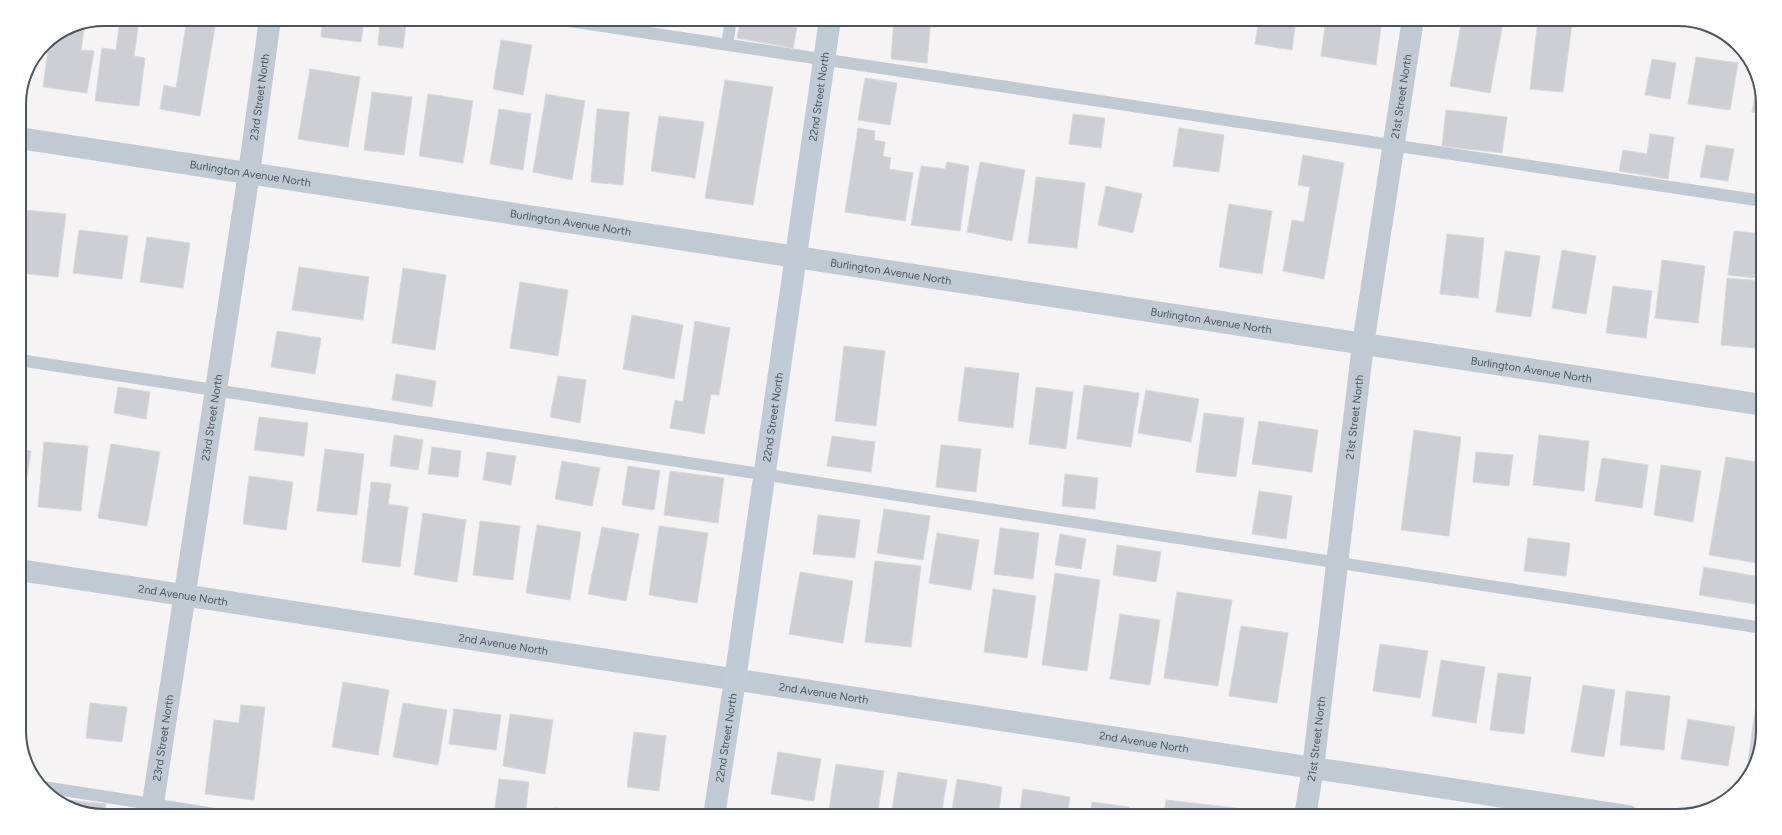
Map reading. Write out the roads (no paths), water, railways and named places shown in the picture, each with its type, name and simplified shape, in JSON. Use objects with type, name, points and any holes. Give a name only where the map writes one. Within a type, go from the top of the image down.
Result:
[{"type":"street","name":"23rd Street North","points":[[152,809],[249,173],[269,26]]},
{"type":"street","name":"22nd Street North","points":[[715,809],[829,26]]},
{"type":"street","name":"21st Street North","points":[[1306,809],[1363,344],[1412,26]]},
{"type":"street","name":"Burlington Avenue North","points":[[26,139],[1756,403]]},
{"type":"street","name":"2nd Avenue North","points":[[26,571],[1582,809]]},
{"type":"lane","points":[[602,26],[1756,200]]},
{"type":"lane","points":[[727,45],[730,26]]},
{"type":"lane","points":[[26,361],[1756,627]]},
{"type":"lane","points":[[52,789],[147,809]]}]
